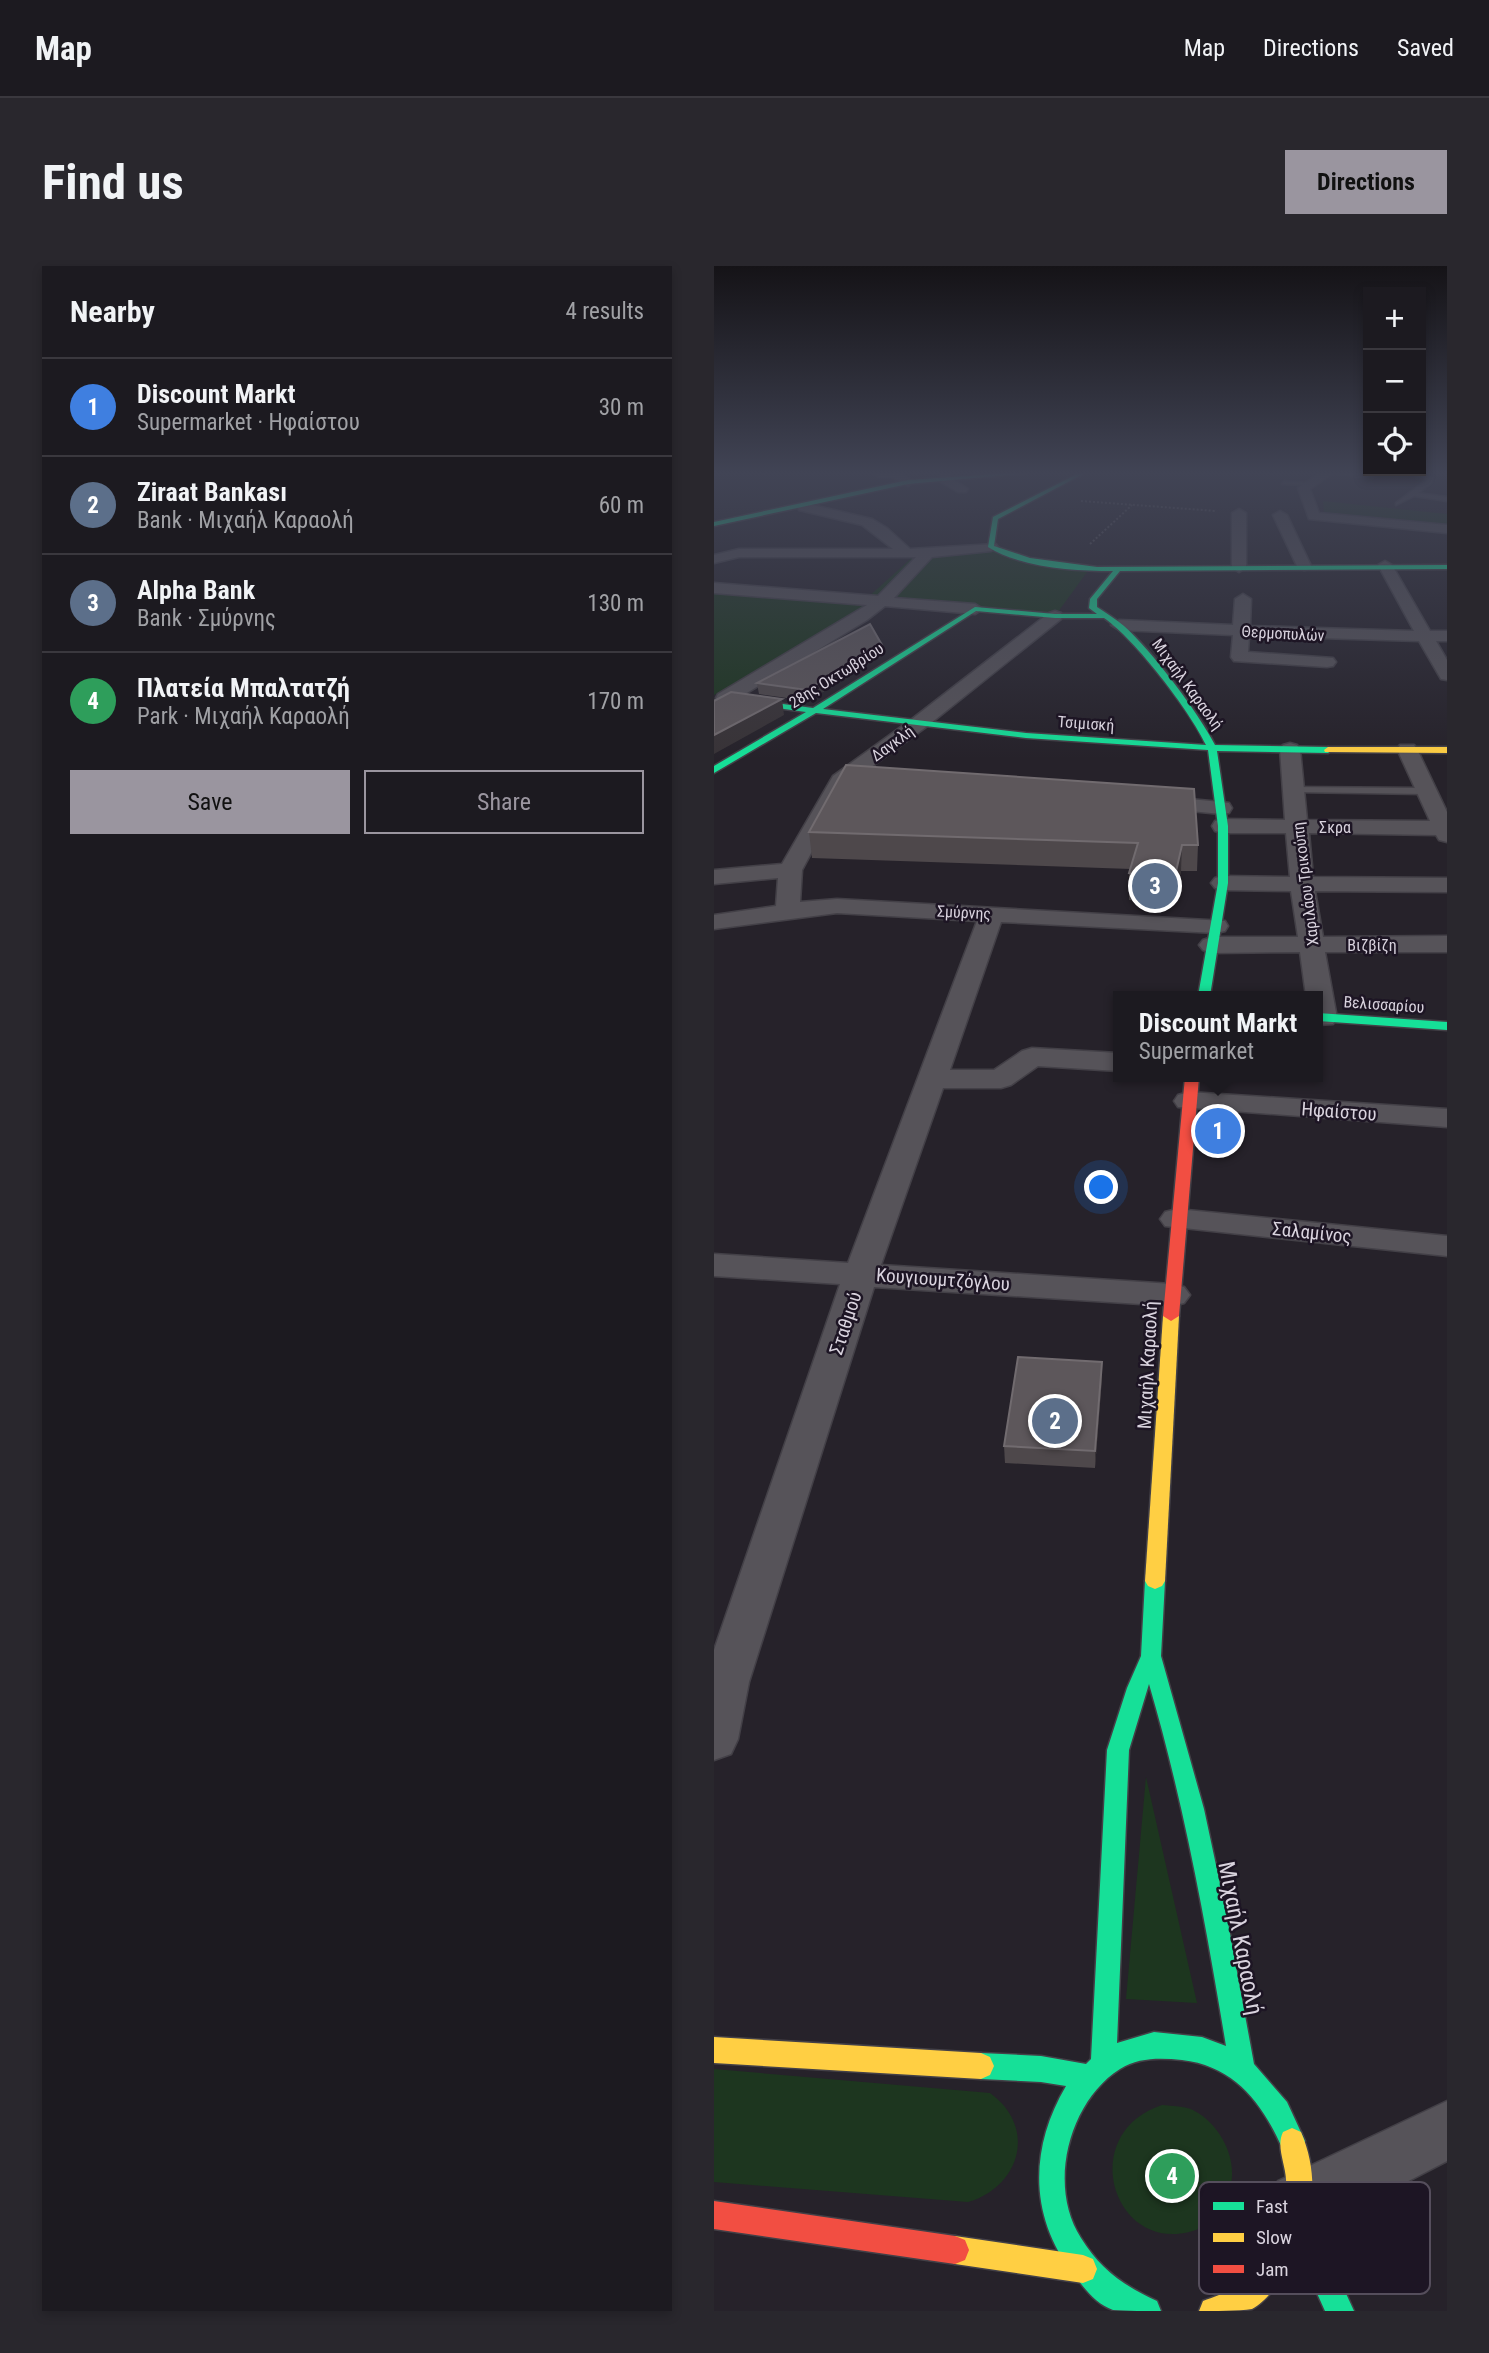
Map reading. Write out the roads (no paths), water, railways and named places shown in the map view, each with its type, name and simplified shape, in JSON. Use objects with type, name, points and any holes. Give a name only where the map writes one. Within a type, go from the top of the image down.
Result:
[{"type":"main road","points":[[1108,568],[1187,568]]},
{"type":"main road","points":[[1104,616],[1092,605],[1118,569]]},
{"type":"main road","points":[[975,609],[1055,616],[1104,616]]},
{"type":"main road","name":"28ης Οκτωβρίου","points":[[714,769],[814,711],[975,609]]},
{"type":"main road","name":"Μιχαήλ Καραολή","points":[[1104,616],[1135,640],[1190,712],[1212,749],[1222,817],[1223,883],[1205,991]]},
{"type":"main road","name":"Τσιμισκή","points":[[719,701],[1055,738],[1212,749],[1447,750]]},
{"type":"main road","name":"Βελισσαρίου","points":[[1323,1017],[1447,1026]]},
{"type":"main road","name":"Μιχαήλ Καραολή","points":[[1104,2062],[1118,1750],[1137,1688],[1151,1656],[1171,1295],[1190,1089]]},
{"type":"main road","name":"Μιχαήλ Καραολή","points":[[1151,1656],[1171,1715],[1187,1784],[1231,1995],[1242,2068]]},
{"type":"main road","points":[[1147,2311],[1120,2301],[1083,2269],[1061,2232],[1050,2190],[1051,2148],[1064,2109],[1086,2077],[1104,2062],[1137,2047],[1173,2042],[1208,2050],[1242,2068],[1268,2093],[1287,2126],[1298,2163],[1298,2182]]},
{"type":"main road","points":[[714,2050],[1041,2069],[1086,2077]]},
{"type":"main road","points":[[714,2215],[1083,2269]]},
{"type":"main road","points":[[1213,2311],[1249,2294]]},
{"type":"main road","points":[[1333,2294],[1340,2311]]},
{"type":"street","points":[[719,701],[861,617],[883,600],[913,568]]},
{"type":"street","points":[[1387,568],[1447,675]]},
{"type":"street","points":[[714,588],[975,609]]},
{"type":"street","points":[[714,601],[740,588]]},
{"type":"street","points":[[1243,599],[1236,664],[1327,662]]},
{"type":"street","name":"Δαγκλή","points":[[788,910],[790,870],[840,780],[919,723],[1055,616]]},
{"type":"street","name":"Θερμοπυλών","points":[[1119,625],[1447,636]]},
{"type":"street","name":"Χαριλάου Τρικούπη","points":[[1290,749],[1302,884],[1318,991]]},
{"type":"street","points":[[1407,749],[1424,790],[1446,830]]},
{"type":"street","points":[[840,780],[867,781]]},
{"type":"street","name":"Σκρα","points":[[1128,799],[1222,817],[1298,827],[1446,830]]},
{"type":"street","points":[[714,877],[790,870]]},
{"type":"street","points":[[1223,883],[1447,885]]},
{"type":"street","name":"Σμύρνης","points":[[714,922],[762,917],[788,910],[837,906],[992,914],[1214,935]]},
{"type":"street","name":"Σταθμού","points":[[714,1739],[720,1682],[930,1079],[992,914]]},
{"type":"street","name":"Βιζβίζη","points":[[1214,935],[1312,945],[1447,944]]},
{"type":"street","points":[[930,1079],[1001,1079],[1032,1057],[1113,1062]]},
{"type":"street","name":"Ηφαίστου","points":[[1190,1089],[1447,1118]]},
{"type":"street","name":"Σαλαμίνος","points":[[1177,1219],[1447,1245]]},
{"type":"street","name":"Κουγιουμτζόγλου","points":[[714,1265],[1171,1295]]},
{"type":"street","points":[[1345,2182],[1447,2130]]},
{"type":"lane","points":[[1294,789],[1424,790]]},
{"type":"place","name":"Alpha Bank","points":[[1155,886]]},
{"type":"place","name":"Discount Markt","points":[[1218,1131]]},
{"type":"place","name":"Ziraat Bankası","points":[[1055,1421]]},
{"type":"place","name":"Πλατεία Μπαλτατζή","points":[[1172,2176]]}]
